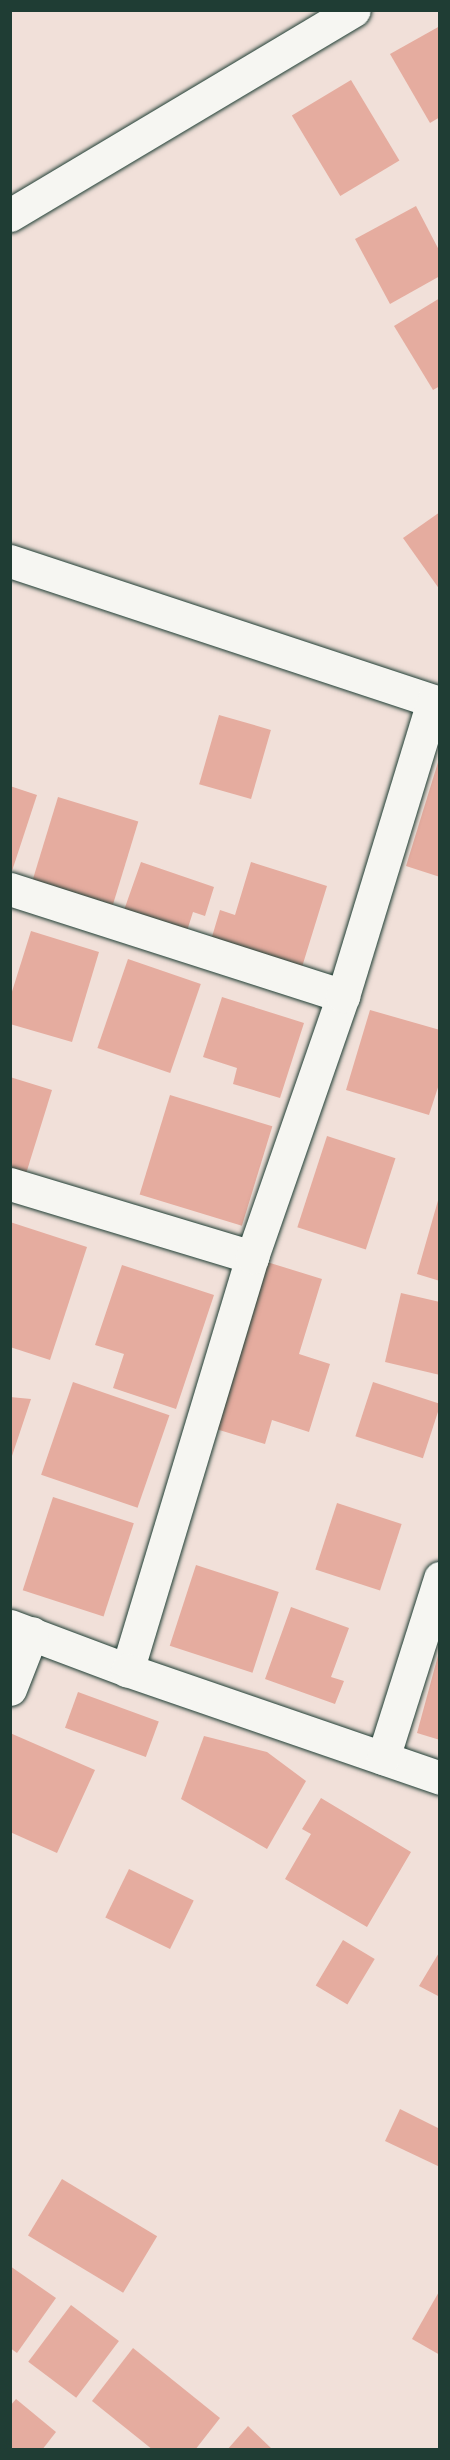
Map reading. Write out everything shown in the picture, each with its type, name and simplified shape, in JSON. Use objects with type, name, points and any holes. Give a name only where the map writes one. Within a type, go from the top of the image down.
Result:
[{"type":"street","points":[[10,215],[354,10]]},
{"type":"street","points":[[10,561],[436,702],[343,996],[252,1257],[127,1670]]},
{"type":"street","points":[[10,889],[343,996]]},
{"type":"street","points":[[10,1184],[252,1257]]},
{"type":"street","points":[[383,1758],[440,1578]]},
{"type":"street","points":[[10,1689],[21,1630],[127,1670],[440,1778]]},
{"type":"building","points":[[440,26],[440,117],[430,123],[390,54]]},
{"type":"building","points":[[351,80],[399,161],[340,196],[292,116]]},
{"type":"building","points":[[416,206],[440,252],[440,276],[390,304],[355,239]]},
{"type":"building","points":[[440,298],[440,386],[433,390],[394,326]]},
{"type":"building","points":[[440,512],[440,590],[403,538]]},
{"type":"building","points":[[219,715],[271,730],[251,799],[199,784]]},
{"type":"building","points":[[440,759],[440,877],[406,866]]},
{"type":"building","points":[[10,786],[37,795],[11,874],[10,874]]},
{"type":"building","points":[[58,797],[138,822],[113,905],[33,880]]},
{"type":"building","points":[[141,862],[214,887],[205,916],[193,912],[186,934],[123,913]]},
{"type":"building","points":[[251,862],[327,886],[302,967],[211,940],[220,910],[235,915]]},
{"type":"building","points":[[31,931],[99,952],[72,1042],[10,1024],[10,998]]},
{"type":"building","points":[[128,959],[201,984],[170,1073],[97,1048]]},
{"type":"building","points":[[222,997],[304,1023],[280,1098],[233,1084],[237,1068],[203,1057]]},
{"type":"building","points":[[370,1010],[440,1030],[440,1081],[429,1115],[346,1090]]},
{"type":"building","points":[[10,1077],[52,1090],[25,1177],[10,1173]]},
{"type":"building","points":[[170,1095],[272,1126],[242,1226],[140,1194]]},
{"type":"building","points":[[327,1136],[395,1158],[366,1250],[297,1227]]},
{"type":"building","points":[[440,1197],[440,1281],[417,1274]]},
{"type":"building","points":[[10,1222],[87,1247],[50,1360],[10,1347]]},
{"type":"building","points":[[267,1262],[322,1279],[299,1354],[330,1364],[309,1432],[272,1420],[265,1444],[216,1429]]},
{"type":"building","points":[[122,1265],[214,1295],[176,1409],[113,1388],[124,1354],[95,1345]]},
{"type":"building","points":[[401,1293],[440,1302],[440,1375],[385,1362]]},
{"type":"building","points":[[73,1382],[169,1415],[138,1508],[41,1475]]},
{"type":"building","points":[[373,1382],[440,1404],[423,1458],[355,1436]]},
{"type":"building","points":[[10,1397],[31,1399],[11,1459],[10,1459]]},
{"type":"building","points":[[53,1497],[134,1523],[104,1616],[23,1590]]},
{"type":"building","points":[[337,1503],[402,1524],[380,1591],[315,1570]]},
{"type":"building","points":[[196,1565],[279,1592],[252,1673],[170,1646]]},
{"type":"building","points":[[291,1607],[349,1628],[331,1677],[344,1681],[335,1704],[265,1679]]},
{"type":"building","points":[[440,1652],[440,1740],[417,1733]]},
{"type":"building","points":[[78,1692],[159,1721],[146,1757],[65,1728]]},
{"type":"building","points":[[10,1733],[95,1770],[57,1853],[10,1832]]},
{"type":"building","points":[[204,1736],[267,1752],[306,1781],[267,1849],[181,1799]]},
{"type":"building","points":[[321,1798],[411,1852],[367,1927],[285,1879],[311,1834],[302,1829]]},
{"type":"building","points":[[129,1869],[194,1901],[170,1949],[105,1918]]},
{"type":"building","points":[[343,1940],[375,1959],[347,2004],[316,1985]]},
{"type":"building","points":[[440,1951],[440,1997],[419,1986]]},
{"type":"building","points":[[400,2109],[440,2129],[440,2167],[385,2141]]},
{"type":"building","points":[[62,2179],[157,2236],[123,2293],[28,2236]]},
{"type":"building","points":[[10,2266],[56,2298],[17,2353],[10,2348]]},
{"type":"building","points":[[440,2290],[440,2355],[412,2339]]},
{"type":"building","points":[[71,2305],[119,2341],[76,2398],[28,2362]]},
{"type":"building","points":[[133,2348],[220,2418],[195,2450],[153,2450],[92,2401]]},
{"type":"building","points":[[16,2399],[56,2432],[42,2450],[10,2450],[10,2406]]},
{"type":"building","points":[[248,2426],[273,2450],[227,2450]]}]
